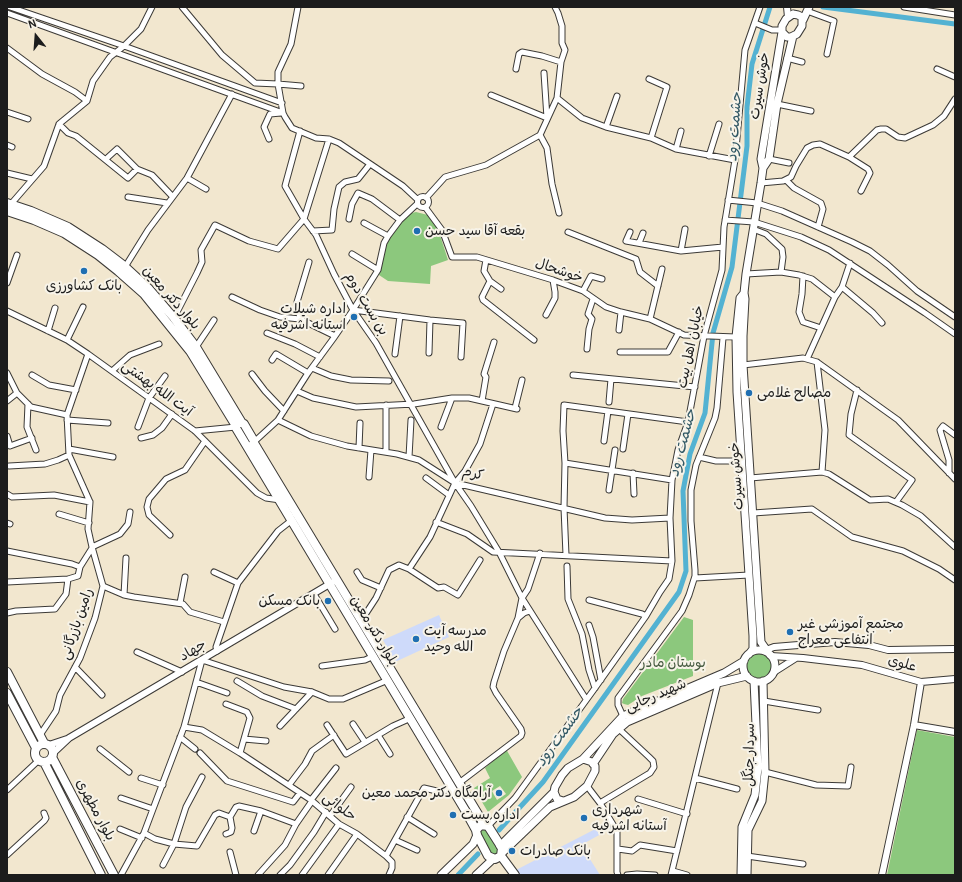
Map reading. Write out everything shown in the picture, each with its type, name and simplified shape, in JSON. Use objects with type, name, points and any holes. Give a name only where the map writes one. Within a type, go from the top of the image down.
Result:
[{"type":"main road","points":[[806,8],[801,30],[793,36],[787,37],[782,31],[783,24],[788,17],[806,8]]},
{"type":"main road","points":[[796,14],[803,20]]},
{"type":"main road","name":"خوش سیرت","points":[[749,654],[754,645],[755,612],[752,513],[743,365],[744,293],[763,168],[761,159],[782,31]]},
{"type":"main road","name":"خوش سیرت","points":[[763,168],[769,159],[777,104],[793,36]]},
{"type":"main road","name":"بلوار دکتر معین","points":[[8,206],[31,211],[68,227],[102,249],[149,289],[196,347],[240,426]]},
{"type":"main road","name":"بلوار دکتر معین","points":[[8,206],[34,220],[64,233],[98,255],[144,294],[190,351],[240,426]]},
{"type":"main road","name":"خوش سیرت","points":[[744,293],[740,298],[736,337],[737,392],[749,575],[760,642],[769,654]]},
{"type":"main road","points":[[240,426],[252,444]]},
{"type":"main road","name":"بلوار دکتر معین","points":[[252,444],[280,500],[292,520],[333,582],[361,621],[455,786],[488,856],[499,854],[486,825],[455,786],[388,680],[333,582],[252,444]]},
{"type":"main road","points":[[760,651],[769,654],[774,664],[774,672],[769,678],[763,681],[754,681],[747,676],[744,669],[744,661],[749,654],[760,651]]},
{"type":"main road","name":"شهید رجایی","points":[[554,792],[555,787],[562,775],[568,768],[583,759],[623,716],[724,673],[744,661]]},
{"type":"main road","points":[[7,672],[40,734],[46,744],[53,750],[48,761],[41,761],[35,756],[36,748],[7,693]]},
{"type":"main road","name":"شهید رجایی","points":[[593,764],[612,734],[627,722],[718,683],[747,676]]},
{"type":"main road","points":[[741,875],[742,827],[755,795],[758,768],[754,681]]},
{"type":"main road","name":"سردار جنگل","points":[[747,875],[748,830],[762,801],[766,772],[763,681]]},
{"type":"main road","points":[[36,748],[41,744],[46,744]]},
{"type":"main road","name":"بلوار مطهری","points":[[52,755],[114,875]]},
{"type":"main road","points":[[476,875],[550,807],[574,797],[587,786],[595,771],[595,766],[592,762],[583,759]]},
{"type":"main road","name":"بلوار مطهری","points":[[41,761],[102,875]]},
{"type":"main road","points":[[499,854],[554,792],[557,798],[563,801]]},
{"type":"main road","points":[[441,875],[473,844],[479,826],[486,825]]},
{"type":"main road","points":[[499,854],[509,875]]},
{"type":"main road","points":[[499,854],[515,875]]},
{"type":"street","points":[[10,7],[282,103]]},
{"type":"street","points":[[8,206],[44,166],[59,124],[87,101],[93,81],[110,58],[141,29],[152,7]]},
{"type":"street","points":[[182,7],[222,55],[255,83],[301,86]]},
{"type":"street","points":[[298,7],[291,44],[278,72],[278,84],[283,112],[292,128],[316,138],[329,139],[339,143],[403,186],[418,202],[420,207],[424,208],[428,203],[426,198]]},
{"type":"street","points":[[252,444],[278,420],[310,370],[353,310],[378,270],[384,243],[400,220],[422,197],[426,198],[445,176],[486,164],[540,135],[557,98],[561,62],[565,50],[562,43],[562,26],[555,7]]},
{"type":"street","name":"خیابان اهل بیت","points":[[486,825],[515,798],[601,680],[646,616],[669,579],[672,561],[670,518],[672,480],[678,450],[688,422],[706,336],[722,270],[724,227],[735,160],[745,50],[760,7]]},
{"type":"street","points":[[787,7],[788,17]]},
{"type":"street","points":[[904,7],[955,15]]},
{"type":"street","points":[[806,8],[834,21],[827,54]]},
{"type":"street","points":[[7,13],[283,112]]},
{"type":"street","points":[[755,23],[772,30],[782,31]]},
{"type":"street","points":[[7,48],[42,74],[75,92],[87,101]]},
{"type":"street","points":[[516,69],[519,54],[522,52],[561,62]]},
{"type":"street","points":[[787,58],[802,62]]},
{"type":"street","points":[[937,69],[955,77]]},
{"type":"street","points":[[544,73],[547,118]]},
{"type":"street","points":[[649,79],[667,87],[651,138]]},
{"type":"street","points":[[125,267],[148,230],[172,196],[187,178],[232,94]]},
{"type":"street","points":[[491,95],[547,118]]},
{"type":"street","points":[[606,127],[617,96]]},
{"type":"street","points":[[557,98],[582,118],[606,127],[651,138],[676,149],[735,160]]},
{"type":"street","points":[[849,157],[877,130],[886,129],[898,137],[905,138],[933,125],[944,116],[955,99]]},
{"type":"street","points":[[777,104],[812,110]]},
{"type":"street","points":[[7,112],[28,119]]},
{"type":"street","points":[[269,139],[264,127],[270,114],[283,112]]},
{"type":"street","points":[[59,124],[68,133],[76,136],[128,178],[137,169]]},
{"type":"street","points":[[709,156],[719,124]]},
{"type":"street","name":"بن بست دوم","points":[[300,131],[285,186],[304,219],[313,231],[353,310],[376,343],[455,483],[499,552],[522,598],[586,699]]},
{"type":"street","points":[[676,149],[681,131]]},
{"type":"street","points":[[540,135],[547,148],[551,177],[559,213]]},
{"type":"street","points":[[174,318],[197,274],[202,262],[201,250],[215,225],[249,242],[278,249],[304,219],[329,139]]},
{"type":"street","points":[[761,183],[783,181],[791,177],[807,148],[820,144],[849,157],[868,169],[870,173],[861,191]]},
{"type":"street","points":[[106,159],[117,148],[137,169],[152,175],[172,196]]},
{"type":"street","points":[[769,159],[789,163]]},
{"type":"street","points":[[313,231],[332,230],[334,209],[339,187],[345,182],[358,179],[370,164]]},
{"type":"street","points":[[7,173],[32,179]]},
{"type":"street","points":[[187,178],[206,189]]},
{"type":"street","points":[[786,180],[794,188],[821,204],[823,208],[818,228]]},
{"type":"street","points":[[349,219],[352,204],[358,193],[372,199],[400,220]]},
{"type":"street","points":[[128,197],[167,203]]},
{"type":"street","points":[[729,197],[757,203],[782,211],[870,251],[917,291],[955,317]]},
{"type":"street","name":"خوشحال","points":[[424,208],[442,230],[452,258],[477,257],[553,280],[583,292],[606,307],[650,319],[684,335],[722,338],[736,337]]},
{"type":"street","points":[[725,220],[754,222],[801,237],[829,250],[955,334]]},
{"type":"street","points":[[364,223],[388,236]]},
{"type":"street","points":[[681,251],[685,229]]},
{"type":"street","points":[[753,229],[766,234],[782,249],[783,257],[781,272]]},
{"type":"street","points":[[568,232],[636,258],[640,272],[658,286]]},
{"type":"street","points":[[630,232],[626,241],[681,251],[723,246]]},
{"type":"street","points":[[639,243],[643,233]]},
{"type":"street","points":[[352,254],[378,270]]},
{"type":"street","points":[[7,283],[17,255]]},
{"type":"street","points":[[486,260],[484,271],[490,281],[501,289]]},
{"type":"street","points":[[300,319],[297,302],[309,262]]},
{"type":"street","points":[[807,359],[835,297],[842,287],[850,263]]},
{"type":"street","points":[[650,319],[662,269]]},
{"type":"street","points":[[746,274],[781,272],[803,276],[812,279],[835,297]]},
{"type":"street","points":[[583,292],[591,276],[602,279]]},
{"type":"street","points":[[803,276],[799,312],[803,322],[821,328]]},
{"type":"street","points":[[546,315],[556,292],[553,280]]},
{"type":"street","points":[[490,281],[482,297],[483,300],[534,340]]},
{"type":"street","points":[[842,287],[873,312],[882,323]]},
{"type":"street","points":[[232,297],[260,310],[280,317],[300,319],[335,336]]},
{"type":"street","points":[[587,349],[589,329],[592,319],[588,314],[593,299]]},
{"type":"street","points":[[67,340],[83,307]]},
{"type":"street","points":[[48,331],[55,308]]},
{"type":"street","points":[[353,310],[463,323],[461,357]]},
{"type":"street","name":"آیت الله بهشتی","points":[[7,311],[67,340],[88,354],[195,431],[257,493],[266,498],[280,500]]},
{"type":"street","points":[[619,330],[621,312]]},
{"type":"street","points":[[395,354],[400,316]]},
{"type":"street","points":[[196,347],[214,320]]},
{"type":"street","points":[[429,352],[430,320]]},
{"type":"street","points":[[620,352],[668,352],[680,332]]},
{"type":"street","points":[[267,333],[295,344],[320,357]]},
{"type":"street","points":[[623,716],[618,705],[618,698],[682,611],[695,578],[696,570],[691,520],[691,490],[696,465],[715,418],[722,338]]},
{"type":"street","points":[[482,401],[486,377],[484,374],[494,342]]},
{"type":"street","points":[[112,371],[130,355],[159,344]]},
{"type":"street","name":"رامین بازرگانی","points":[[40,734],[56,711],[60,695],[80,658],[95,618],[102,586],[88,528],[90,502],[69,455],[67,418],[88,354]]},
{"type":"street","points":[[272,360],[276,354],[310,370],[331,376],[351,380],[389,381]]},
{"type":"street","points":[[743,365],[803,358],[817,362],[898,420],[955,479]]},
{"type":"street","points":[[817,362],[825,430],[822,472]]},
{"type":"street","points":[[7,373],[17,393],[31,407],[67,418],[108,423]]},
{"type":"street","points":[[252,374],[265,391],[284,411]]},
{"type":"street","points":[[32,375],[50,386],[76,390]]},
{"type":"street","points":[[573,375],[695,387]]},
{"type":"street","points":[[138,427],[150,398],[166,376]]},
{"type":"street","points":[[609,402],[611,379]]},
{"type":"street","points":[[297,391],[313,398],[356,407],[410,404],[452,398],[469,398],[516,409],[522,380]]},
{"type":"street","points":[[857,390],[850,414],[849,435],[912,480],[896,502]]},
{"type":"street","points":[[7,401],[17,393]]},
{"type":"street","points":[[441,427],[452,398]]},
{"type":"street","points":[[28,404],[27,426],[36,450]]},
{"type":"street","points":[[409,569],[430,537],[455,483],[465,471],[480,444],[493,404]]},
{"type":"street","points":[[386,405],[386,452]]},
{"type":"street","points":[[566,555],[564,508],[564,405],[688,422]]},
{"type":"street","points":[[604,441],[608,411]]},
{"type":"street","points":[[141,438],[153,435],[162,428],[172,414]]},
{"type":"street","points":[[623,449],[628,414]]},
{"type":"street","name":"کرم","points":[[278,420],[311,436],[346,446],[386,452],[419,460],[455,483],[605,518],[632,520],[670,518]]},
{"type":"street","points":[[409,457],[411,420]]},
{"type":"street","points":[[359,448],[360,423]]},
{"type":"street","points":[[195,431],[240,426],[257,436],[267,431]]},
{"type":"street","points":[[949,473],[949,460],[940,430],[943,426],[955,435]]},
{"type":"street","points":[[7,436],[10,446],[32,438]]},
{"type":"street","points":[[170,535],[149,515],[147,506],[149,498],[166,479],[185,470],[205,440]]},
{"type":"street","points":[[69,449],[113,457]]},
{"type":"street","points":[[369,477],[371,450]]},
{"type":"street","points":[[609,490],[615,450]]},
{"type":"street","points":[[9,466],[45,464],[69,455]]},
{"type":"street","points":[[699,457],[716,461],[742,461]]},
{"type":"street","points":[[565,463],[672,480]]},
{"type":"street","points":[[750,478],[822,472],[829,474],[870,500],[888,499],[921,516],[955,547]]},
{"type":"street","points":[[633,474],[634,494]]},
{"type":"street","points":[[426,478],[449,495]]},
{"type":"street","points":[[7,494],[12,497],[54,495],[90,502]]},
{"type":"street","points":[[752,513],[812,509],[852,537],[904,552],[939,569],[955,580]]},
{"type":"street","points":[[7,582],[68,579],[78,576],[80,567],[92,548],[120,534],[128,524],[130,512]]},
{"type":"street","points":[[59,514],[89,523]]},
{"type":"street","points":[[217,651],[216,647],[238,583],[278,531],[292,520]]},
{"type":"street","points":[[436,522],[467,534],[493,552],[540,553],[672,561]]},
{"type":"street","points":[[7,551],[72,564],[80,567]]},
{"type":"street","points":[[389,875],[392,868],[392,862],[386,856],[424,788],[441,792],[455,786],[521,736],[521,729],[493,687],[504,651],[518,618],[522,598],[528,589],[540,553]]},
{"type":"street","points":[[124,595],[126,558]]},
{"type":"street","points":[[361,621],[376,598],[389,570],[399,565],[409,569],[438,588],[444,586],[458,595],[480,560]]},
{"type":"street","points":[[566,566],[568,599],[582,634],[595,688]]},
{"type":"street","points":[[214,572],[238,583]]},
{"type":"street","points":[[357,572],[362,580],[381,588]]},
{"type":"street","points":[[695,578],[749,575]]},
{"type":"street","points":[[180,603],[185,577]]},
{"type":"street","points":[[7,613],[16,611],[55,609],[66,594],[68,579]]},
{"type":"street","name":"جهاد","points":[[69,738],[333,582]]},
{"type":"street","points":[[102,586],[124,595],[180,603],[183,604],[190,612],[224,622]]},
{"type":"street","points":[[314,594],[335,629]]},
{"type":"street","points":[[589,600],[646,616]]},
{"type":"street","points":[[518,618],[530,611]]},
{"type":"street","points":[[589,625],[593,637],[601,680]]},
{"type":"street","points":[[769,654],[774,647],[835,642],[869,645],[888,650],[955,649]]},
{"type":"street","points":[[774,672],[800,658],[803,645]]},
{"type":"street","points":[[137,652],[182,672]]},
{"type":"street","name":"علوی","points":[[769,654],[862,665],[921,682],[955,679]]},
{"type":"street","points":[[322,666],[365,660],[374,656]]},
{"type":"street","points":[[121,875],[143,836],[184,727],[202,660],[284,687],[312,692],[329,699],[343,699],[388,680]]},
{"type":"street","points":[[75,668],[102,695]]},
{"type":"street","points":[[196,682],[227,693]]},
{"type":"street","points":[[237,682],[262,696],[296,709]]},
{"type":"street","points":[[882,875],[914,725],[921,682]]},
{"type":"street","points":[[687,875],[672,873],[718,683]]},
{"type":"street","points":[[280,726],[312,692]]},
{"type":"street","points":[[764,701],[818,710]]},
{"type":"street","points":[[226,704],[247,712],[250,718],[240,753]]},
{"type":"street","points":[[327,724],[346,754],[365,742],[411,718]]},
{"type":"street","points":[[353,724],[365,742]]},
{"type":"street","points":[[914,725],[955,732]]},
{"type":"street","name":"حلوائی","points":[[184,727],[202,730],[240,753],[312,801],[339,824],[356,834],[386,856]]},
{"type":"street","points":[[600,803],[650,773],[654,767],[653,760],[618,729]]},
{"type":"street","points":[[289,785],[312,751],[334,735]]},
{"type":"street","points":[[378,735],[390,754]]},
{"type":"street","points":[[180,737],[197,751],[227,781],[293,802],[300,793]]},
{"type":"street","points":[[46,744],[69,738]]},
{"type":"street","points":[[52,755],[69,738]]},
{"type":"street","points":[[244,739],[266,741]]},
{"type":"street","points":[[100,749],[129,772]]},
{"type":"street","points":[[7,790],[41,761]]},
{"type":"street","points":[[766,772],[816,785],[848,786],[851,767]]},
{"type":"street","points":[[258,875],[285,845],[296,824],[336,768]]},
{"type":"street","points":[[163,865],[174,844],[186,807],[202,777]]},
{"type":"street","points":[[141,778],[162,785]]},
{"type":"street","points":[[695,778],[737,789]]},
{"type":"street","points":[[587,786],[600,803],[617,831],[618,875]]},
{"type":"street","points":[[280,875],[290,865],[350,787]]},
{"type":"street","points":[[121,798],[153,809]]},
{"type":"street","points":[[638,799],[687,814]]},
{"type":"street","points":[[226,834],[232,832],[230,817],[236,807],[239,806],[261,811],[296,824]]},
{"type":"street","points":[[254,831],[261,811]]},
{"type":"street","points":[[7,855],[44,821],[46,818],[44,813]]},
{"type":"street","points":[[120,829],[174,844],[197,846],[215,815],[219,813],[230,817]]},
{"type":"street","points":[[407,817],[434,834]]},
{"type":"street","points":[[303,874],[339,824]]},
{"type":"street","points":[[328,875],[356,834]]},
{"type":"street","points":[[395,840],[416,850]]},
{"type":"street","points":[[618,850],[628,852],[640,845],[677,851]]},
{"type":"street","points":[[230,852],[236,875]]},
{"type":"street","points":[[747,856],[803,864]]},
{"type":"street","points":[[627,875],[655,875]]},
{"type":"shaded area","name":"مدرسه آیت الله وحید","points":[[439,615],[449,637],[395,662],[383,640]]},
{"type":"shaded area","points":[[609,822],[612,828],[581,845],[600,875],[519,875],[516,870]]},
{"type":"green space","points":[[416,212],[428,215],[434,222],[438,229],[448,260],[431,266],[430,284],[388,281],[379,275],[386,245],[392,232],[408,214]]},
{"type":"green space","name":"بوستان مادر","points":[[684,617],[693,620],[693,676],[642,696],[628,705],[622,703],[623,699]]},
{"type":"green space","points":[[759,653],[768,657],[772,666],[768,675],[759,679],[750,675],[746,666],[750,657]]},
{"type":"green space","points":[[917,730],[955,737],[955,875],[887,875]]},
{"type":"green space","points":[[506,749],[522,777],[509,795],[488,812],[474,788],[490,778],[485,768]],"holes":[[[500,786],[506,794],[497,800],[492,791]]]},
{"type":"green space","points":[[485,827],[500,852],[492,856],[479,831]]},
{"type":"waterway","name":"حشمت رود","points":[[499,830],[543,782],[679,592],[686,571],[683,491],[690,454],[705,413],[713,333],[732,267],[747,146],[747,107],[752,64],[770,7]]},
{"type":"waterway","points":[[823,7],[955,24]]},
{"type":"waterway","name":"حشمت رود","points":[[458,875],[478,854]]},
{"type":"place","name":"بقعه آقا سید حسن","points":[[417,231]]},
{"type":"place","name":"بانک کشاورزی","points":[[84,271]]},
{"type":"place","name":"اداره شیلات استانه اشرفیه","points":[[354,317]]},
{"type":"place","name":"مصالح غلامی","points":[[749,393]]},
{"type":"place","name":"بانک مسکن","points":[[328,601]]},
{"type":"place","name":"مجتمع آموزشی غیر انتفاعی معراج","points":[[790,632]]},
{"type":"place","name":"مدرسه آیت الله وحید","points":[[416,639]]},
{"type":"place","name":"آرامگاه دکتر محمد معین","points":[[499,793]]},
{"type":"place","name":"اداره پست","points":[[453,815]]},
{"type":"place","name":"شهرداری آستانه اشرفیه","points":[[584,818]]},
{"type":"place","name":"بانک صادرات","points":[[512,851]]}]
